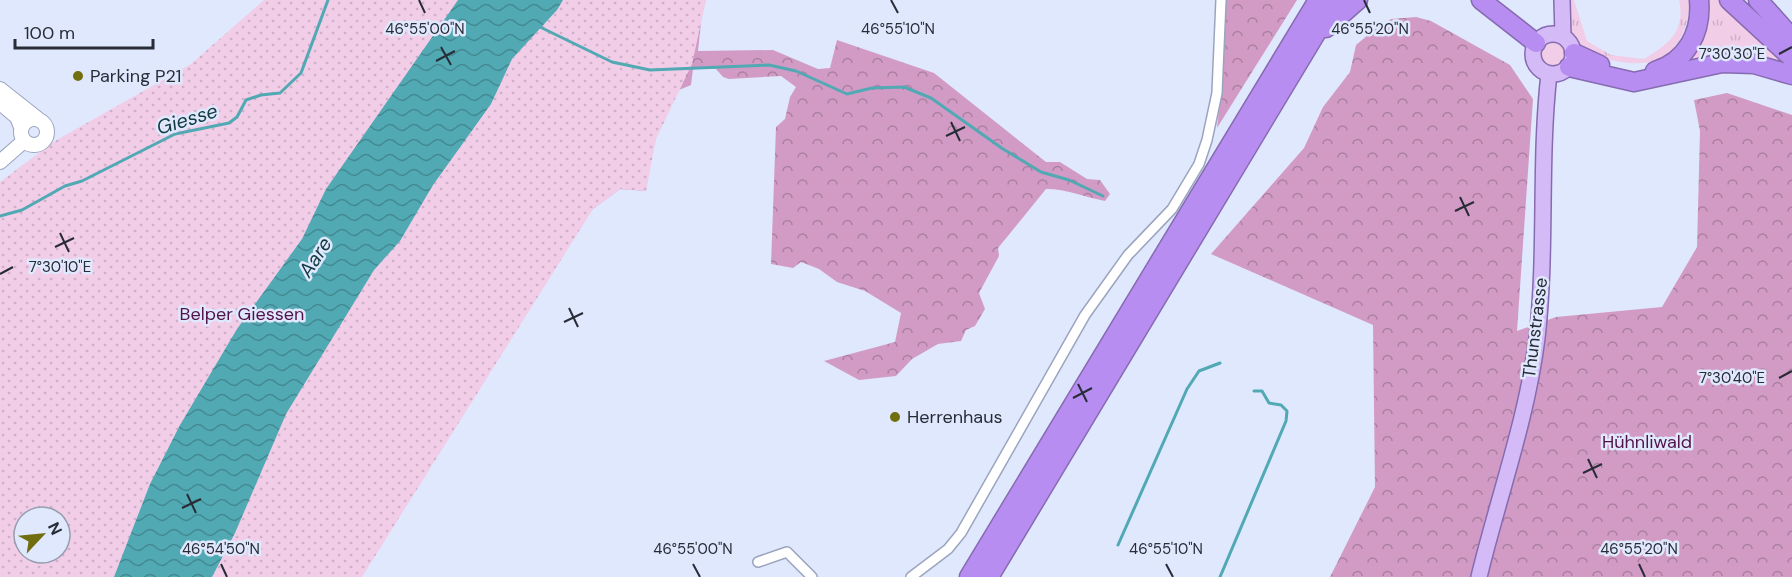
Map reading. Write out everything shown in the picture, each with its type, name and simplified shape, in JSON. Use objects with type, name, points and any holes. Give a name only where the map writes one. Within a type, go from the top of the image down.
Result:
[{"type":"highway","points":[[969,577],[1318,0]]},
{"type":"highway","points":[[989,577],[1336,0]]},
{"type":"highway","points":[[1310,44],[1358,0]]},
{"type":"highway","points":[[1481,0],[1549,38]]},
{"type":"highway","points":[[1571,60],[1622,73],[1649,73],[1663,68],[1676,61],[1693,40],[1700,14],[1700,0]]},
{"type":"highway","points":[[1730,0],[1792,58]]},
{"type":"highway","points":[[1744,0],[1792,46]]},
{"type":"highway","points":[[1758,0],[1792,38]]},
{"type":"highway","points":[[1571,60],[1634,82],[1650,81],[1722,63],[1754,64],[1792,75]]},
{"type":"main road","points":[[1549,38],[1553,0]]},
{"type":"main road","points":[[1549,38],[1570,43],[1571,60],[1560,73],[1549,74],[1535,62],[1549,38],[1562,0]]},
{"type":"main road","name":"Thunstrasse","points":[[1479,577],[1520,420],[1534,355],[1543,270],[1544,141],[1549,74]]},
{"type":"street","points":[[911,577],[948,549],[961,533],[1085,315],[1128,255],[1172,208],[1195,171],[1205,149],[1216,101],[1221,0]]},
{"type":"street","points":[[0,89],[44,123],[47,130],[44,141],[33,146],[24,141],[17,117],[0,103]]},
{"type":"street","points":[[21,127],[28,120],[38,119]]},
{"type":"street","points":[[0,162],[24,141]]},
{"type":"street","points":[[758,562],[787,552],[812,577]]},
{"type":"green space","name":"Belper Giessen","points":[[264,0],[706,0],[692,64],[656,139],[646,191],[620,189],[593,209],[362,577],[0,577],[0,182],[55,141],[191,64]]},
{"type":"green space","points":[[706,0],[702,13],[698,51],[773,50],[818,69],[830,68],[837,40],[934,73],[1046,162],[1060,162],[1087,179],[1100,180],[1110,194],[1105,201],[1046,189],[998,248],[999,256],[979,293],[985,309],[975,326],[966,330],[961,341],[938,344],[912,359],[896,376],[859,380],[824,361],[895,342],[901,313],[865,291],[837,282],[819,269],[801,262],[793,268],[771,264],[776,127],[785,119],[790,97],[796,87],[781,76],[729,79],[723,77],[716,69],[693,69],[691,85],[667,95],[657,113],[646,191],[620,189],[593,209],[212,577]]},
{"type":"green space","points":[[1226,0],[1297,0],[1217,128],[1222,32]]},
{"type":"green space","points":[[1570,0],[1574,0],[1587,41],[1611,55],[1644,59],[1661,48],[1673,36],[1680,21],[1679,0],[1690,0],[1687,20],[1681,37],[1673,49],[1649,62],[1634,63],[1598,56],[1584,51],[1572,42],[1567,28]]},
{"type":"green space","points":[[1704,0],[1720,0],[1789,65],[1679,69]]},
{"type":"green space","name":"Hühnliwald","points":[[1416,17],[1431,21],[1510,65],[1533,99],[1517,331],[1556,317],[1662,307],[1697,247],[1700,131],[1694,100],[1727,93],[1792,115],[1792,577],[1330,577],[1375,487],[1373,325],[1211,254],[1304,148],[1323,107],[1350,72],[1356,45],[1391,19]]},
{"type":"green space","points":[[1554,39],[1560,40],[1568,48],[1568,60],[1560,68],[1554,69],[1548,68],[1540,60],[1539,54],[1540,48],[1548,40]]},
{"type":"water","name":"Aare","points":[[458,0],[563,0],[557,10],[512,59],[491,104],[433,185],[400,241],[374,270],[286,414],[235,533],[212,577],[114,577],[150,484],[180,425],[237,329],[302,239],[326,189]]},
{"type":"waterway","name":"Giesse","points":[[0,216],[22,210],[65,186],[82,181],[175,134],[229,123],[237,117],[246,100],[261,95],[280,93],[301,73],[328,0]]},
{"type":"waterway","points":[[540,27],[612,62],[650,70],[769,65],[796,71],[847,94],[872,88],[904,87],[931,98],[1003,149],[1041,172],[1069,180],[1103,196]]},
{"type":"waterway","points":[[1118,545],[1187,389],[1199,371],[1220,363]]},
{"type":"waterway","points":[[1220,577],[1286,421],[1287,411],[1281,405],[1269,403],[1262,391],[1254,391]]},
{"type":"place","name":"Parking P21","points":[[78,76]]},
{"type":"place","name":"Herrenhaus","points":[[895,417]]}]
